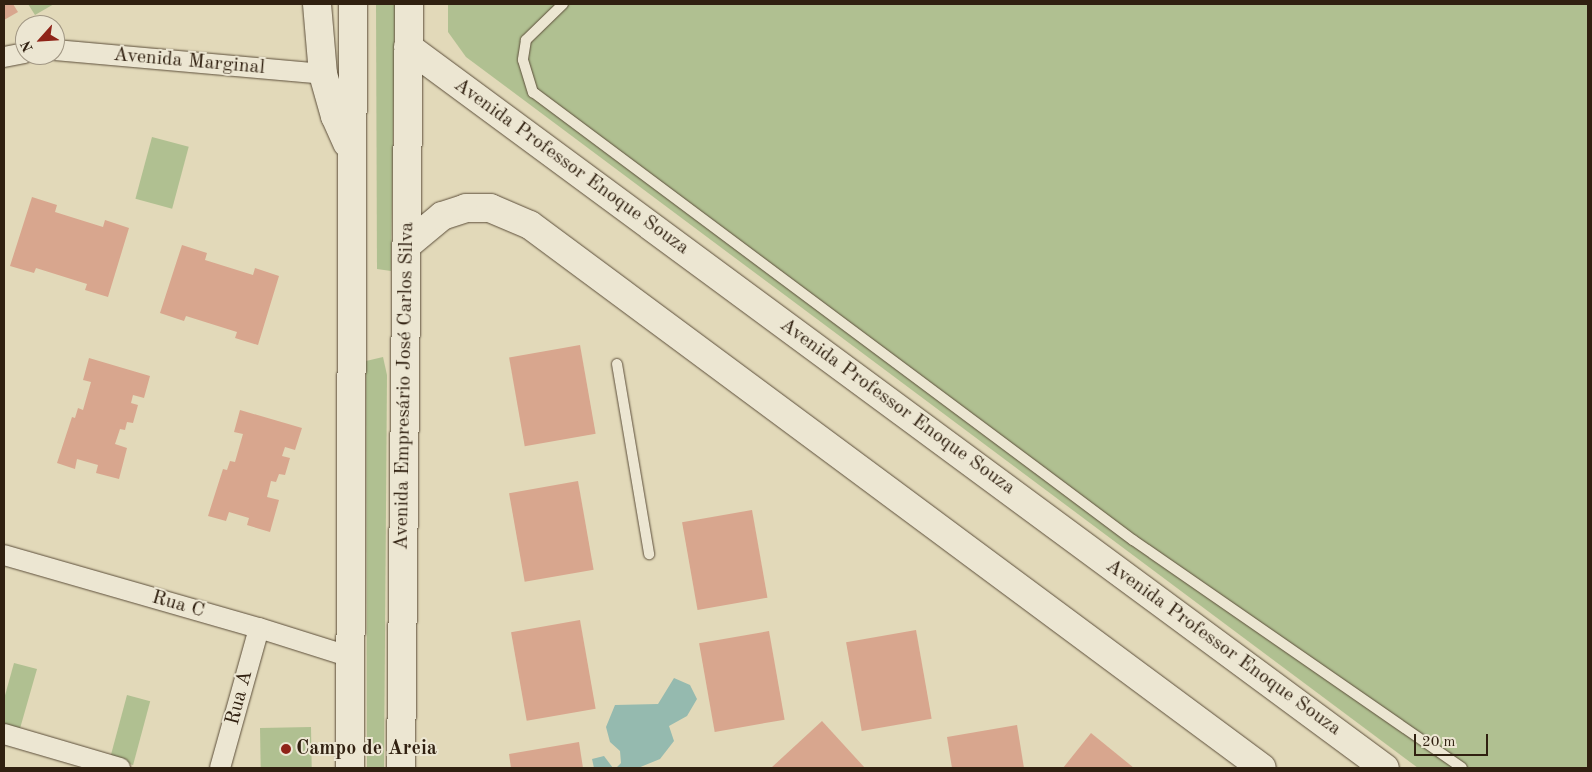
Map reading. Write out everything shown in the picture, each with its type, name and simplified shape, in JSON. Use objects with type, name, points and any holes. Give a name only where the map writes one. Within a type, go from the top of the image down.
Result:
[{"type":"main road","points":[[317,4],[323,74],[336,116],[352,154]]},
{"type":"main road","points":[[350,768],[353,4]]},
{"type":"main road","name":"Avenida Empresário José Carlos Silva","points":[[401,768],[408,4]]},
{"type":"main road","name":"Avenida Professor Enoque Souza","points":[[408,47],[1385,768]]},
{"type":"main road","points":[[406,246],[442,216],[466,208],[490,208],[530,225],[1262,768]]},
{"type":"street","name":"Avenida Marginal","points":[[65,51],[323,74]]},
{"type":"street","name":"Rua C","points":[[4,555],[259,628],[351,657]]},
{"type":"street","name":"Rua A","points":[[220,768],[259,628]]},
{"type":"street","points":[[4,734],[120,768]]},
{"type":"lane","points":[[563,4],[526,40],[523,60],[533,92],[1133,540],[1462,768]]},
{"type":"lane","points":[[617,364],[649,554]]},
{"type":"green space","points":[[28,4],[54,4],[35,15]]},
{"type":"green space","points":[[376,4],[395,4],[391,271],[377,269]]},
{"type":"green space","points":[[448,4],[1588,4],[1588,768],[1418,768],[466,57],[448,32]]},
{"type":"green space","points":[[152,137],[189,147],[172,209],[135,199]]},
{"type":"green space","points":[[383,357],[387,375],[384,768],[367,768],[366,361]]},
{"type":"green space","points":[[14,663],[37,669],[19,732],[4,728],[4,699]]},
{"type":"green space","points":[[127,695],[150,701],[133,765],[110,759]]},
{"type":"green space","name":"Campo de Areia","points":[[311,727],[312,768],[261,768],[260,728]]},
{"type":"water","points":[[674,678],[690,685],[697,699],[687,716],[669,726],[674,741],[660,759],[638,768],[616,768],[621,763],[620,751],[610,742],[606,727],[615,705],[658,704]]},
{"type":"water","points":[[604,756],[613,768],[594,768],[592,759]]},
{"type":"building","points":[[4,4],[13,4],[18,12],[4,20]]},
{"type":"building","points":[[32,197],[57,205],[55,212],[103,227],[105,220],[129,228],[108,297],[85,290],[87,284],[36,268],[34,273],[10,266]]},
{"type":"building","points":[[182,245],[207,253],[205,260],[253,275],[255,268],[279,276],[258,345],[235,338],[237,332],[186,316],[184,321],[160,313]]},
{"type":"building","points":[[580,345],[596,434],[525,446],[509,358]]},
{"type":"building","points":[[89,358],[150,376],[144,398],[133,395],[131,403],[138,405],[133,423],[127,422],[125,430],[120,429],[115,444],[127,448],[119,479],[96,473],[98,465],[77,459],[75,469],[57,463],[72,417],[75,418],[78,408],[83,410],[91,382],[83,380]]},
{"type":"building","points":[[240,410],[302,428],[295,450],[285,447],[282,456],[290,458],[285,475],[279,474],[276,482],[271,481],[267,497],[279,500],[270,532],[247,525],[249,518],[229,512],[226,521],[208,516],[223,469],[227,470],[230,461],[235,462],[243,434],[234,432]]},
{"type":"building","points":[[578,481],[594,570],[525,582],[509,493]]},
{"type":"building","points":[[752,510],[767,598],[698,610],[682,522]]},
{"type":"building","points":[[580,620],[596,709],[527,721],[511,632]]},
{"type":"building","points":[[916,630],[932,719],[862,731],[846,642]]},
{"type":"building","points":[[769,631],[785,720],[715,732],[699,643]]},
{"type":"building","points":[[822,721],[865,768],[771,768]]},
{"type":"building","points":[[1017,725],[1024,768],[952,768],[947,737]]},
{"type":"building","points":[[1091,733],[1134,768],[1063,768]]},
{"type":"building","points":[[579,742],[583,768],[511,768],[509,754]]},
{"type":"place","name":"Campo de Areia","points":[[286,749]]}]
